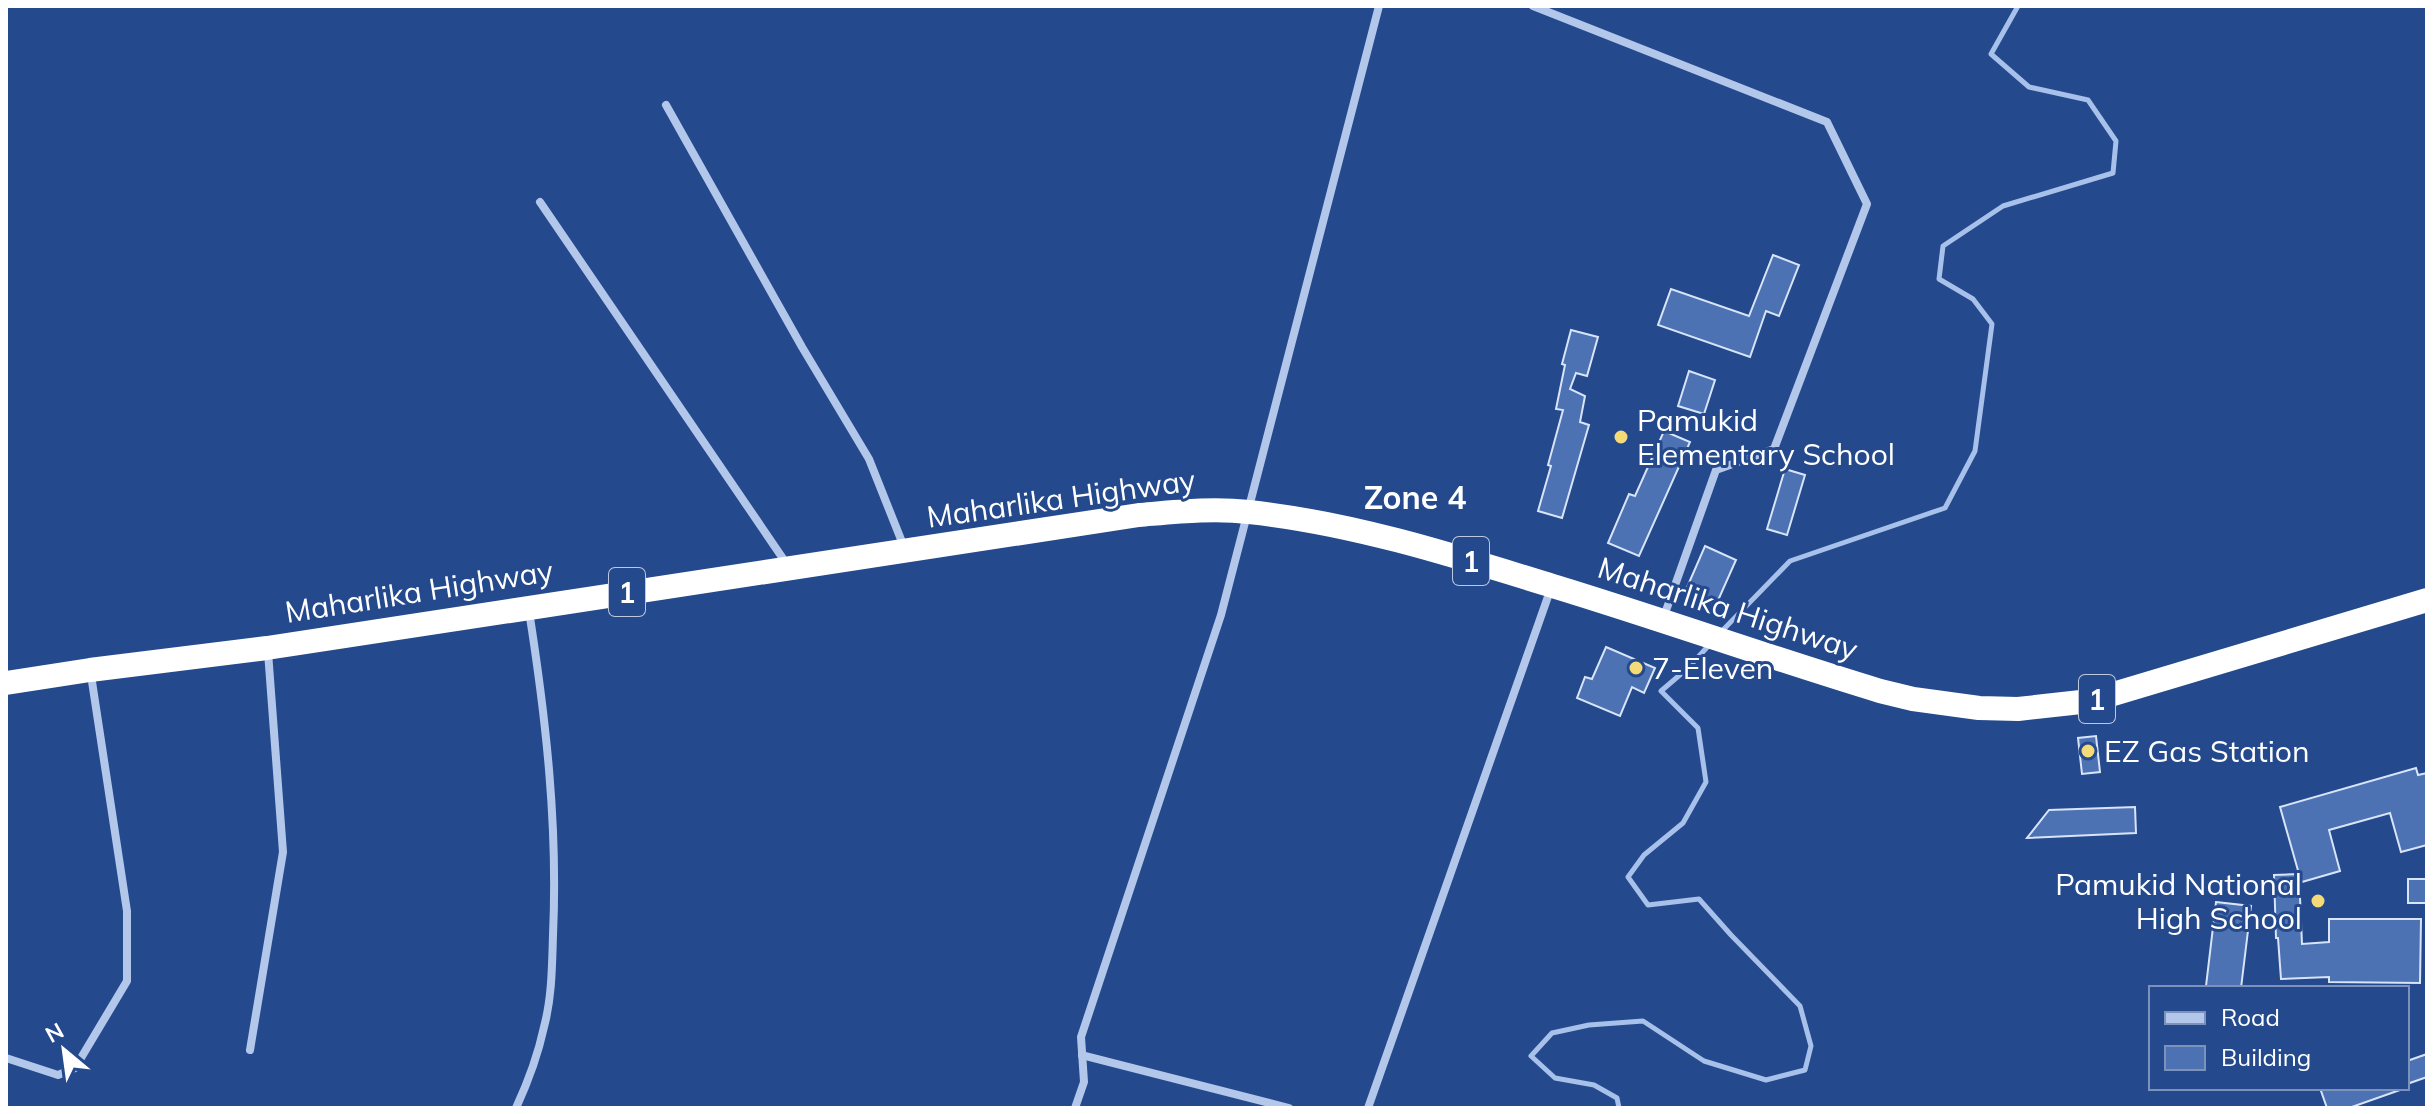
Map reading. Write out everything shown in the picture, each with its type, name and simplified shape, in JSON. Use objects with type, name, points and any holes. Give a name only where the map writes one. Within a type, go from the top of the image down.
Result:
[{"type":"highway","name":"Maharlika Highway","points":[[6,683],[267,648],[1139,515],[1192,511],[1248,512],[1399,541],[1519,574],[1760,653],[1913,699],[1979,708],[2018,709],[2090,701],[2427,600]]},
{"type":"street","points":[[1075,1108],[1084,1082],[1081,1037],[1221,615],[1379,6]]},
{"type":"street","points":[[1533,6],[1827,122],[1867,204],[1774,449],[1716,470],[1663,620]]},
{"type":"street","points":[[666,105],[802,347],[869,459],[906,551]]},
{"type":"street","points":[[540,202],[788,567]]},
{"type":"street","points":[[1368,1108],[1552,586]]},
{"type":"street","points":[[516,1108],[529,1079],[545,1026],[550,993],[555,898],[551,774],[528,606]]},
{"type":"street","points":[[250,1050],[283,852],[267,648]]},
{"type":"street","points":[[6,1058],[58,1075],[75,1068],[127,981],[127,911],[90,670]]},
{"type":"street","points":[[1082,1055],[1289,1108]]},
{"type":"building","points":[[1773,255],[1799,265],[1779,316],[1766,311],[1750,357],[1658,325],[1671,289],[1749,316]]},
{"type":"building","points":[[1571,330],[1598,337],[1587,376],[1576,373],[1570,389],[1585,396],[1580,422],[1589,425],[1562,518],[1538,511],[1563,410],[1556,409],[1565,365],[1562,364]]},
{"type":"building","points":[[1689,371],[1715,380],[1704,414],[1678,406]]},
{"type":"building","points":[[1664,431],[1690,442],[1639,556],[1608,543],[1629,494],[1635,496]]},
{"type":"building","points":[[1785,469],[1805,475],[1787,535],[1767,529]]},
{"type":"building","points":[[1705,546],[1736,560],[1716,605],[1685,592]]},
{"type":"building","points":[[1606,647],[1655,668],[1644,693],[1632,687],[1620,716],[1577,698],[1585,677],[1592,679]]},
{"type":"building","points":[[2096,736],[2100,772],[2082,774],[2078,738]]},
{"type":"building","points":[[2416,768],[2418,775],[2427,773],[2427,845],[2401,852],[2390,813],[2329,830],[2340,871],[2302,882],[2280,807]]},
{"type":"building","points":[[2135,807],[2136,833],[2027,838],[2049,810]]},
{"type":"building","points":[[2299,874],[2302,944],[2329,942],[2329,919],[2421,919],[2420,983],[2329,982],[2329,977],[2281,979],[2274,875]]},
{"type":"building","points":[[2408,879],[2427,879],[2427,903],[2408,903]]},
{"type":"building","points":[[2216,902],[2251,906],[2241,986],[2206,986]]},
{"type":"building","points":[[2427,1054],[2427,1077],[2409,1083],[2409,1060]]},
{"type":"building","points":[[2321,1090],[2400,1090],[2349,1108],[2327,1108]]},
{"type":"waterway","points":[[1720,633],[1790,561],[1945,508],[1975,451],[1992,324],[1973,299],[1939,279],[1943,246],[2003,206],[2113,173],[2116,141],[2088,100],[2029,87],[1991,54],[2018,6]]},
{"type":"waterway","points":[[1619,1108],[1617,1098],[1594,1085],[1555,1078],[1531,1056],[1552,1033],[1589,1025],[1643,1021],[1704,1061],[1766,1080],[1805,1070],[1811,1046],[1800,1006],[1699,899],[1648,905],[1628,877],[1644,855],[1683,823],[1706,782],[1698,728],[1661,691],[1711,643]]},
{"type":"place","name":"Pamukid Elementary School","points":[[1621,437]]},
{"type":"place","name":"7-Eleven","points":[[1636,668]]},
{"type":"place","name":"EZ Gas Station","points":[[2088,751]]},
{"type":"place","name":"Pamukid National High School","points":[[2318,901]]},
{"type":"district","name":"Zone 4","points":[[1415,497]]}]
